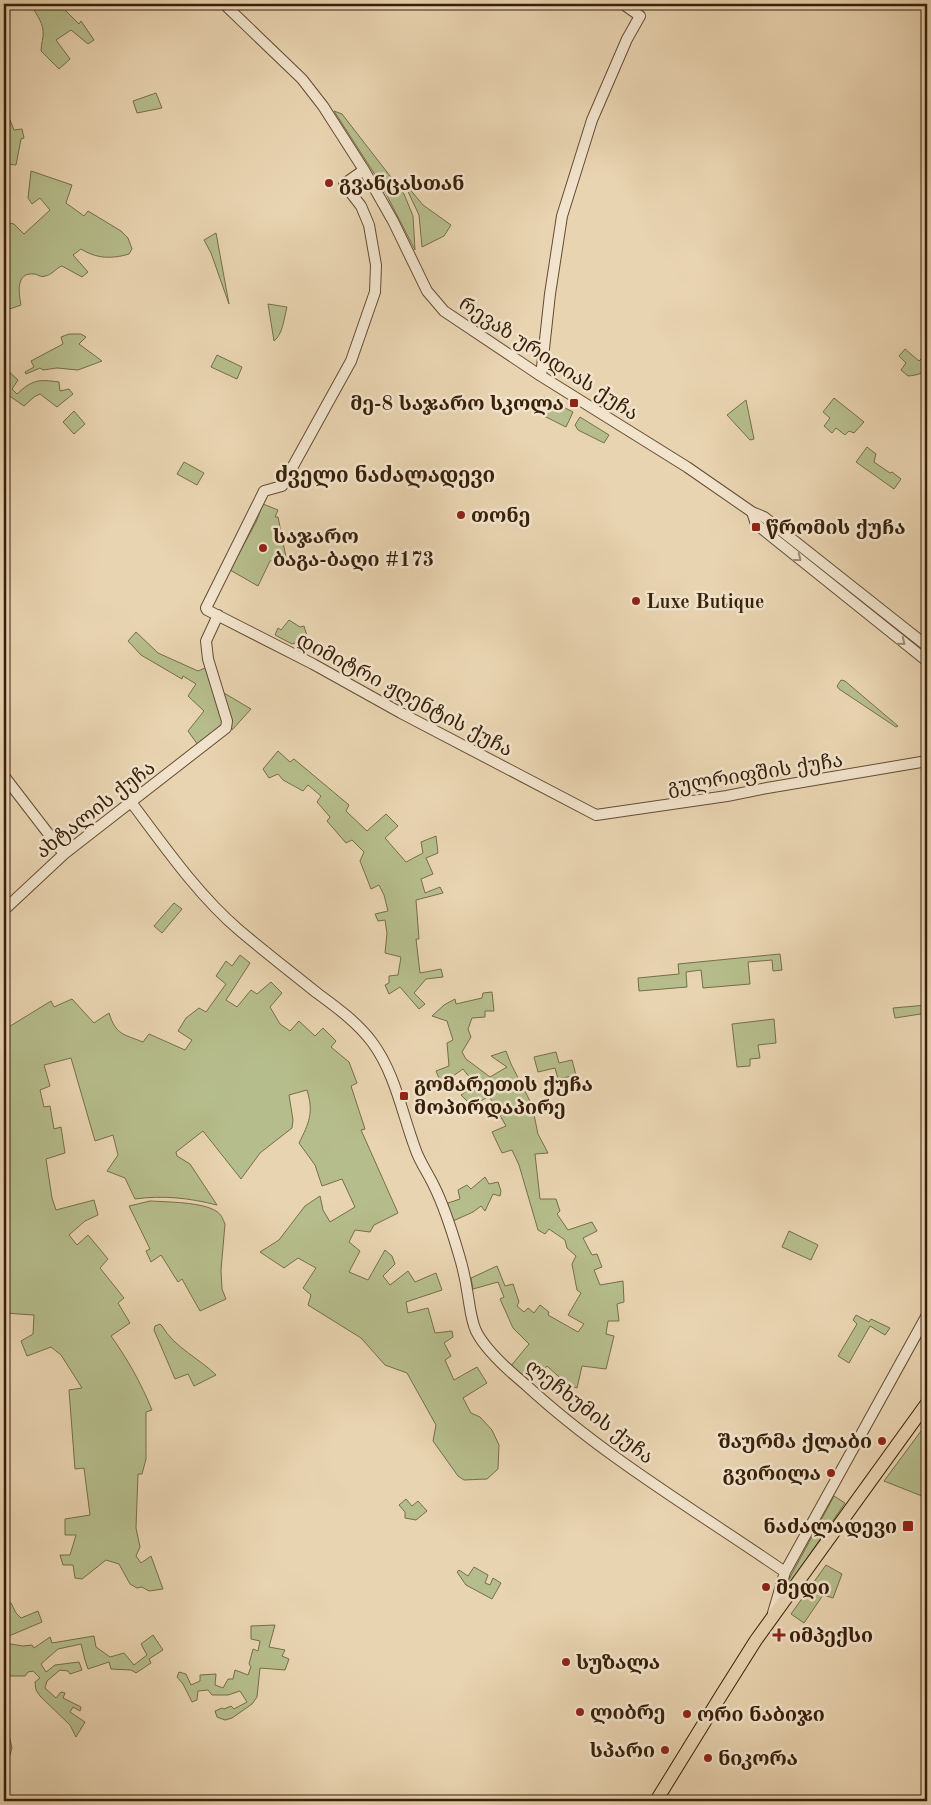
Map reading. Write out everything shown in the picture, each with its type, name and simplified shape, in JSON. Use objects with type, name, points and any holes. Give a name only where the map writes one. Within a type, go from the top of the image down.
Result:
[{"type":"main road","points":[[656,1801],[771,1619],[927,1403]]},
{"type":"street","name":"რევაზ ურიდიას ქუჩა","points":[[224,4],[302,79],[323,106],[364,170],[393,221],[427,291],[444,311],[541,376],[687,467],[752,512],[764,517],[927,646]]},
{"type":"street","points":[[541,376],[550,294],[565,209],[592,120],[627,39],[640,16],[623,4]]},
{"type":"street","name":"დიმიტრი ჟღენტის ქუჩა","points":[[364,170],[344,184],[361,206],[369,225],[376,266],[375,292],[367,316],[351,360],[302,452],[282,486],[264,491],[206,608],[401,713],[552,791],[588,812]]},
{"type":"street","name":"რევაზ ურიდიას ქუჩა","points":[[752,512],[756,524],[927,660]]},
{"type":"street","name":"ახტალის ქუჩა","points":[[4,910],[64,854],[223,731],[226,725],[223,708],[208,659],[206,641],[218,615]]},
{"type":"street","name":"გულრიფშის ქუჩა","points":[[588,812],[599,814],[708,799],[927,761]]},
{"type":"street","points":[[4,776],[64,854]]},
{"type":"street","name":"ლეჩხუმის ქუჩა","points":[[131,802],[217,910],[239,930],[341,1011],[370,1039],[387,1068],[416,1152],[433,1183],[448,1218],[464,1273],[473,1323],[477,1333],[487,1346],[510,1371],[547,1405],[587,1436],[786,1572]]},
{"type":"street","points":[[771,1619],[786,1572],[927,1315]]},
{"type":"green space","points":[[30,4],[59,4],[79,24],[81,21],[94,40],[88,44],[71,30],[56,40],[70,59],[59,69],[41,51],[42,27]]},
{"type":"green space","points":[[156,93],[162,108],[137,113],[133,101]]},
{"type":"green space","points":[[334,111],[342,114],[404,194],[413,216],[415,250],[381,184]]},
{"type":"green space","points":[[8,115],[14,130],[22,129],[24,138],[21,139],[16,165],[4,164],[6,141],[4,140],[4,117]]},
{"type":"green space","points":[[31,171],[72,185],[66,203],[84,216],[88,211],[121,231],[128,238],[132,249],[129,254],[111,257],[93,255],[81,249],[73,255],[88,272],[82,277],[62,266],[43,276],[28,274],[21,280],[21,305],[4,311],[4,222],[14,224],[24,234],[50,210],[40,198],[32,204],[28,198]]},
{"type":"green space","points":[[403,181],[423,205],[451,225],[444,236],[422,247],[419,215]]},
{"type":"green space","points":[[216,233],[229,304],[211,253],[204,240]]},
{"type":"green space","points":[[268,304],[287,307],[281,330],[274,341]]},
{"type":"green space","points":[[69,334],[81,334],[86,337],[79,344],[102,361],[78,370],[57,368],[43,370],[40,368],[26,374],[25,372],[34,367],[31,361],[63,344],[61,337]]},
{"type":"green space","points":[[905,349],[919,361],[922,358],[927,363],[927,367],[923,372],[908,376],[901,370],[906,363],[899,356]]},
{"type":"green space","points":[[217,355],[242,367],[237,379],[211,367]]},
{"type":"green space","points":[[4,367],[18,380],[12,389],[17,394],[31,383],[46,381],[59,382],[60,391],[69,389],[73,394],[57,407],[40,394],[24,406],[4,392]]},
{"type":"green space","points":[[544,397],[573,412],[566,427],[536,412]]},
{"type":"green space","points":[[834,398],[864,422],[854,433],[849,431],[845,435],[836,428],[832,433],[824,426],[830,418],[823,412]]},
{"type":"green space","points":[[746,400],[754,439],[750,440],[727,415]]},
{"type":"green space","points":[[74,411],[85,424],[74,434],[63,422]]},
{"type":"green space","points":[[580,417],[609,435],[604,443],[578,430],[575,425]]},
{"type":"green space","points":[[867,447],[876,454],[874,462],[901,479],[894,489],[856,462]]},
{"type":"green space","points":[[184,462],[204,473],[197,485],[177,474]]},
{"type":"green space","points":[[263,504],[278,510],[275,517],[278,517],[286,557],[270,561],[258,586],[230,570],[256,522]]},
{"type":"green space","points":[[289,620],[300,627],[304,626],[308,639],[292,644],[275,635],[278,628],[281,630]]},
{"type":"green space","points":[[136,632],[158,653],[198,671],[205,668],[223,724],[198,745],[188,731],[204,711],[188,696],[196,684],[183,676],[182,679],[141,655],[128,641]]},
{"type":"green space","points":[[841,680],[845,681],[898,726],[896,727],[839,689],[837,686]]},
{"type":"green space","points":[[224,693],[251,709],[232,730],[223,699]]},
{"type":"green space","points":[[278,751],[290,762],[294,759],[349,805],[346,811],[367,831],[386,814],[398,826],[385,838],[406,862],[423,853],[421,842],[436,836],[438,853],[426,858],[433,874],[421,879],[425,893],[440,887],[443,893],[416,900],[419,939],[416,939],[420,973],[441,969],[443,977],[426,979],[414,993],[425,1004],[419,1009],[400,987],[389,994],[385,985],[389,983],[389,976],[398,975],[401,957],[385,953],[387,933],[385,920],[378,921],[375,914],[388,911],[379,885],[371,889],[360,861],[364,852],[352,840],[346,843],[327,821],[330,817],[317,802],[321,796],[308,785],[303,791],[283,780],[278,774],[269,778],[263,769]]},
{"type":"green space","points":[[174,903],[182,909],[162,933],[154,926]]},
{"type":"green space","points":[[780,954],[782,970],[773,971],[772,960],[748,962],[750,984],[703,988],[701,970],[686,972],[687,987],[639,991],[638,978],[679,974],[678,964]]},
{"type":"green space","points":[[240,955],[250,963],[226,1000],[237,1007],[251,990],[257,994],[271,982],[282,993],[270,1007],[280,1024],[290,1031],[299,1021],[315,1036],[323,1028],[336,1041],[331,1047],[349,1062],[357,1083],[351,1086],[365,1129],[361,1130],[398,1213],[374,1225],[370,1232],[355,1230],[349,1242],[360,1251],[349,1272],[368,1280],[385,1250],[392,1256],[395,1264],[383,1276],[390,1285],[408,1271],[415,1282],[436,1273],[442,1290],[406,1302],[408,1313],[428,1308],[435,1333],[452,1331],[453,1337],[444,1343],[451,1356],[445,1360],[454,1380],[477,1367],[487,1383],[463,1398],[471,1413],[480,1417],[492,1430],[499,1445],[498,1469],[487,1479],[464,1480],[458,1476],[433,1441],[436,1425],[407,1373],[385,1365],[361,1338],[308,1305],[311,1295],[303,1288],[316,1268],[298,1258],[284,1268],[260,1252],[279,1240],[305,1206],[320,1196],[323,1210],[330,1222],[355,1207],[342,1179],[322,1186],[315,1165],[299,1143],[310,1112],[307,1090],[289,1095],[293,1120],[292,1128],[260,1153],[241,1179],[203,1131],[176,1152],[177,1156],[190,1164],[217,1205],[176,1198],[135,1199],[125,1178],[107,1171],[118,1155],[113,1135],[95,1141],[71,1058],[44,1065],[50,1086],[40,1090],[44,1107],[50,1106],[54,1129],[61,1127],[65,1153],[46,1159],[52,1198],[56,1210],[94,1200],[98,1215],[85,1221],[69,1235],[77,1245],[88,1235],[108,1259],[100,1268],[124,1298],[118,1303],[130,1323],[111,1336],[134,1372],[152,1410],[146,1412],[146,1459],[142,1474],[138,1474],[136,1528],[140,1547],[136,1556],[141,1563],[151,1556],[163,1589],[149,1591],[142,1587],[137,1588],[130,1584],[119,1564],[106,1560],[82,1579],[75,1578],[73,1565],[63,1565],[60,1555],[70,1555],[76,1535],[65,1535],[65,1519],[90,1515],[84,1468],[75,1469],[69,1390],[82,1388],[61,1355],[51,1347],[27,1356],[21,1341],[33,1334],[34,1315],[4,1313],[4,1032],[7,1028],[51,1001],[54,1007],[72,999],[94,1023],[109,1013],[114,1026],[125,1035],[143,1042],[149,1034],[185,1050],[192,1040],[178,1031],[186,1018],[199,1008],[206,1012],[226,984],[216,976],[226,961],[232,966]]},
{"type":"green space","points":[[492,992],[494,1011],[485,1011],[485,1017],[472,1018],[468,1029],[471,1037],[462,1052],[466,1059],[490,1077],[507,1067],[491,1056],[506,1051],[532,1105],[538,1134],[548,1153],[535,1154],[540,1199],[556,1199],[560,1211],[557,1214],[568,1230],[592,1222],[597,1231],[583,1238],[592,1255],[597,1254],[602,1267],[594,1270],[600,1285],[623,1281],[624,1302],[617,1304],[619,1321],[608,1321],[606,1334],[614,1336],[606,1369],[582,1366],[577,1388],[568,1385],[547,1366],[544,1370],[537,1363],[522,1378],[510,1367],[529,1344],[513,1328],[500,1299],[504,1297],[498,1282],[473,1289],[471,1278],[497,1266],[505,1286],[513,1284],[519,1302],[517,1306],[524,1312],[528,1308],[534,1313],[540,1305],[549,1312],[548,1315],[578,1332],[584,1324],[568,1315],[581,1293],[577,1290],[572,1264],[576,1256],[567,1248],[565,1240],[549,1229],[545,1234],[538,1230],[519,1165],[512,1150],[502,1153],[492,1132],[506,1126],[489,1096],[481,1101],[478,1097],[470,1104],[461,1095],[471,1088],[474,1083],[463,1069],[453,1076],[454,1079],[441,1083],[436,1071],[449,1066],[447,1043],[453,1040],[447,1021],[432,1016],[444,1005],[455,999],[456,1004],[482,998],[483,993]]},
{"type":"green space","points":[[927,1005],[927,1013],[895,1018],[893,1008]]},
{"type":"green space","points":[[774,1019],[776,1043],[758,1045],[760,1058],[750,1059],[750,1066],[737,1067],[732,1024]]},
{"type":"green space","points":[[556,1052],[559,1063],[572,1060],[576,1075],[558,1079],[555,1068],[538,1072],[534,1057]]},
{"type":"green space","points":[[485,1177],[489,1184],[498,1182],[501,1191],[500,1196],[493,1194],[485,1211],[481,1206],[473,1212],[453,1221],[445,1204],[460,1199],[458,1190],[467,1185],[471,1189]]},
{"type":"green space","points":[[150,1201],[202,1206],[210,1208],[221,1215],[225,1224],[221,1270],[222,1289],[226,1299],[200,1311],[182,1279],[178,1282],[161,1255],[151,1262],[146,1251],[150,1249],[129,1206]]},
{"type":"green space","points":[[789,1231],[818,1245],[811,1260],[782,1247]]},
{"type":"green space","points":[[856,1315],[869,1322],[871,1319],[890,1328],[885,1335],[870,1326],[849,1363],[838,1356],[857,1324],[853,1320]]},
{"type":"green space","points":[[160,1324],[180,1347],[216,1375],[194,1386],[188,1374],[175,1379],[154,1330],[155,1326]]},
{"type":"green space","points":[[927,1423],[927,1498],[884,1481]]},
{"type":"green space","points":[[834,1496],[845,1503],[782,1595],[781,1594]]},
{"type":"green space","points":[[406,1499],[412,1506],[418,1501],[427,1511],[416,1520],[405,1518],[405,1512],[399,1505]]},
{"type":"green space","points":[[826,1565],[842,1574],[833,1598],[823,1595],[804,1623],[791,1614]]},
{"type":"green space","points":[[474,1567],[488,1575],[485,1583],[490,1585],[493,1578],[501,1583],[492,1599],[466,1585],[457,1572],[459,1570],[468,1576]]},
{"type":"green space","points":[[11,1603],[21,1618],[38,1611],[42,1622],[9,1636],[4,1634],[4,1605]]},
{"type":"green space","points":[[275,1625],[269,1647],[285,1650],[282,1656],[289,1659],[285,1670],[260,1668],[257,1697],[252,1704],[232,1718],[225,1720],[217,1717],[215,1711],[231,1706],[234,1709],[247,1702],[240,1691],[228,1695],[212,1695],[208,1690],[198,1691],[197,1700],[192,1702],[183,1684],[177,1677],[179,1672],[186,1674],[191,1685],[200,1681],[200,1675],[216,1674],[215,1685],[223,1688],[228,1679],[233,1679],[235,1670],[248,1675],[253,1649],[258,1651],[260,1641],[251,1639],[251,1626]]},
{"type":"green space","points":[[153,1635],[163,1650],[149,1659],[151,1663],[136,1673],[131,1670],[111,1669],[109,1662],[88,1669],[81,1644],[58,1649],[41,1664],[46,1672],[55,1665],[79,1662],[82,1670],[70,1674],[68,1671],[60,1670],[47,1681],[45,1688],[56,1698],[61,1692],[65,1693],[63,1698],[81,1707],[80,1711],[73,1707],[70,1712],[85,1722],[76,1737],[70,1725],[36,1690],[35,1682],[40,1678],[33,1671],[28,1672],[25,1676],[7,1676],[10,1659],[4,1658],[4,1643],[23,1646],[32,1645],[34,1648],[50,1637],[52,1643],[94,1636],[96,1647],[110,1657],[124,1653],[134,1665],[147,1655],[141,1644]]},
{"type":"green space","points":[[4,1713],[12,1748],[4,1775]]},
{"type":"place","name":"გვანცასთან","points":[[329,183]]},
{"type":"place","name":"მე-8 საჯარო სკოლა","points":[[574,403]]},
{"type":"place","name":"თონე","points":[[461,515]]},
{"type":"place","name":"წრომის ქუჩა","points":[[756,527]]},
{"type":"place","name":"საჯარო ბაგა-ბაღი #173","points":[[263,548]]},
{"type":"place","name":"Luxe Butique","points":[[636,601]]},
{"type":"place","name":"გომარეთის ქუჩა მოპირდაპირე","points":[[404,1096]]},
{"type":"place","name":"შაურმა ქლაბი","points":[[882,1441]]},
{"type":"place","name":"გვირილა","points":[[831,1473]]},
{"type":"place","name":"ნაძალადევი","points":[[908,1526]]},
{"type":"place","name":"მედი","points":[[766,1587]]},
{"type":"place","name":"იმპექსი","points":[[779,1635]]},
{"type":"place","name":"სუზალა","points":[[566,1662]]},
{"type":"place","name":"ლიბრე","points":[[580,1712]]},
{"type":"place","name":"ორი ნაბიჯი","points":[[687,1714]]},
{"type":"place","name":"სპარი","points":[[665,1750]]},
{"type":"place","name":"ნიკორა","points":[[708,1758]]},
{"type":"district","name":"ძველი ნაძალადევი","points":[[385,475]]}]
